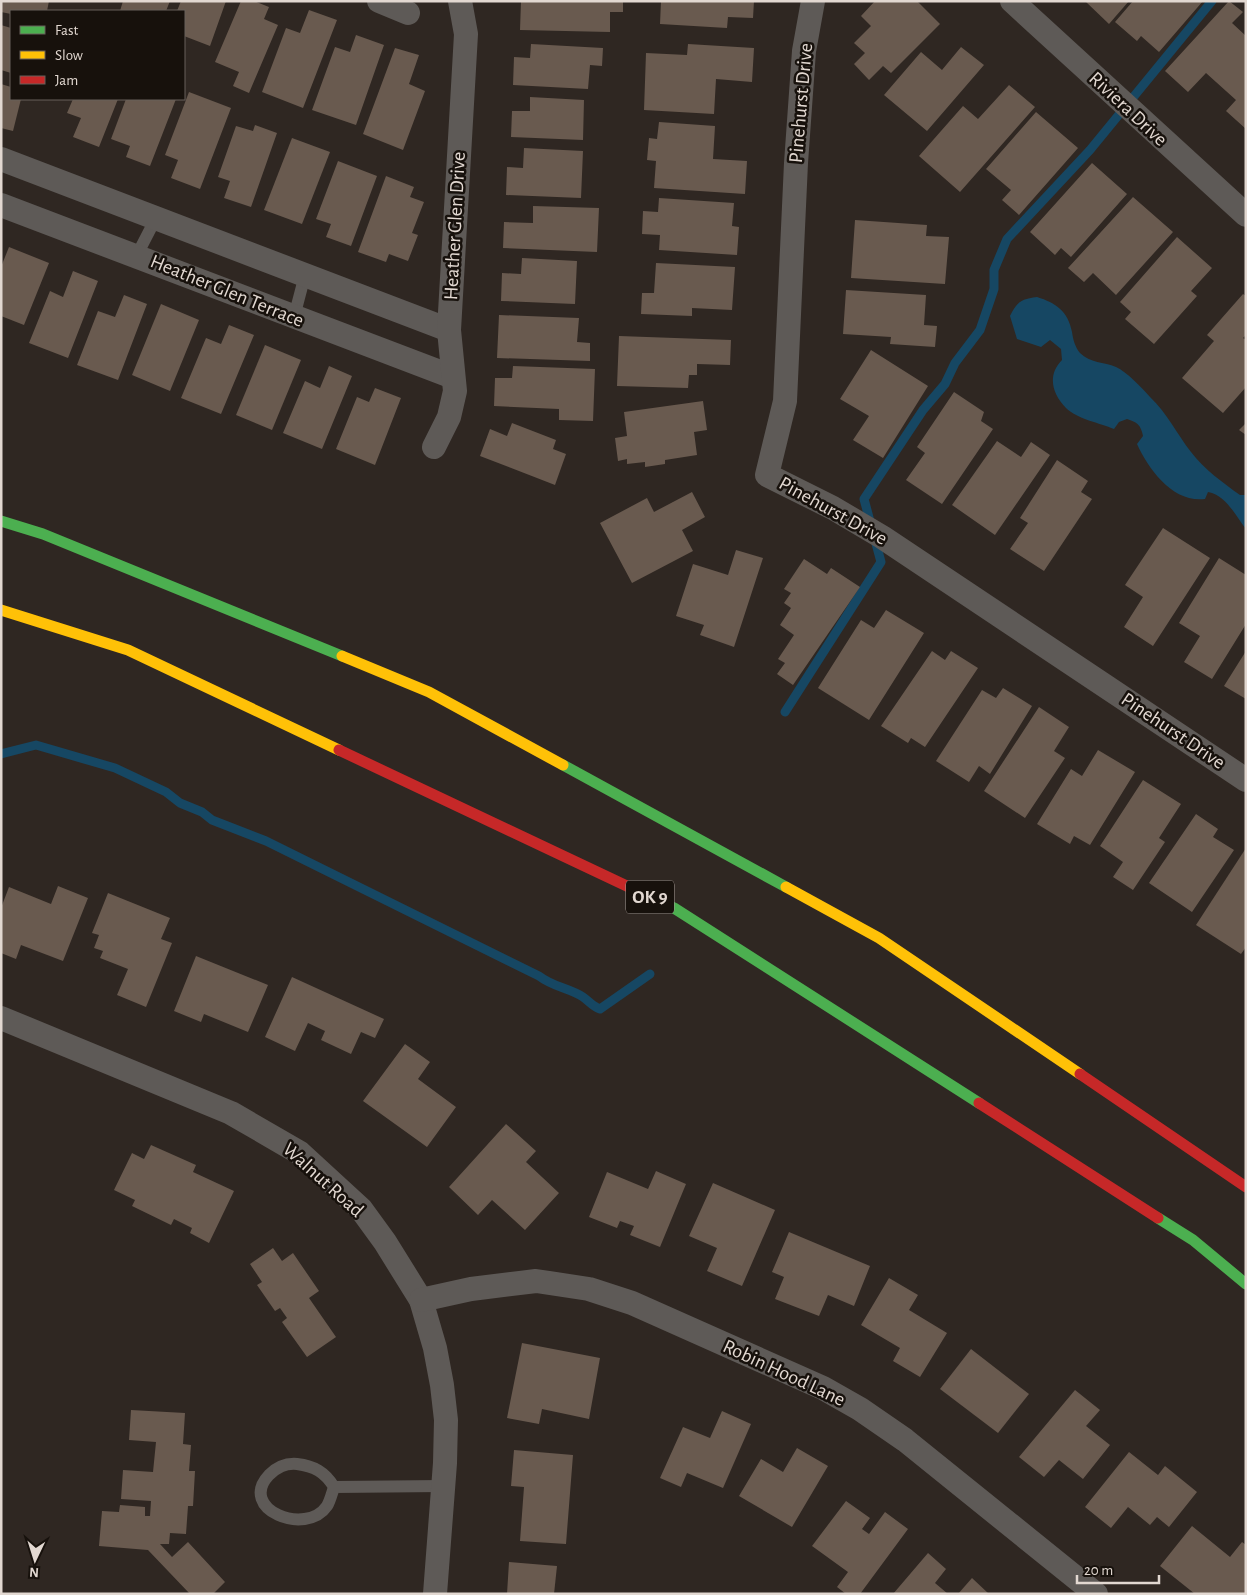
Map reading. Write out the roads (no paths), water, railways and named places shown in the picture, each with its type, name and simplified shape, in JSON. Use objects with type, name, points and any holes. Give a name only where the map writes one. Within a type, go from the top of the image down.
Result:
[{"type":"highway","points":[[1,521],[43,534],[429,692],[879,938],[1246,1187]]},
{"type":"highway","name":"OK 9","points":[[1,610],[128,650],[674,908],[1193,1240],[1246,1284]]},
{"type":"street","points":[[380,1],[408,13]]},
{"type":"street","name":"Heather Glen Drive","points":[[434,447],[449,417],[455,391],[449,330],[466,34],[460,1]]},
{"type":"street","name":"Pinehurst Drive","points":[[813,1],[804,51],[785,401],[768,475],[856,520],[1246,780]]},
{"type":"street","name":"Riviera Drive","points":[[1012,1],[1145,125],[1246,215]]},
{"type":"street","name":"Heather Glen Terrace","points":[[2,160],[449,330]]},
{"type":"street","name":"Heather Glen Terrace","points":[[1,204],[453,378]]},
{"type":"street","name":"Walnut Road","points":[[1,1018],[231,1113],[300,1153],[361,1209],[385,1242],[421,1300],[435,1348],[445,1411],[443,1486],[435,1594]]},
{"type":"street","name":"Robin Hood Lane","points":[[421,1300],[471,1289],[536,1282],[589,1289],[632,1303],[823,1388],[860,1409],[905,1440],[1096,1594]]},
{"type":"lane","points":[[137,255],[156,218]]},
{"type":"lane","points":[[294,317],[305,275]]},
{"type":"lane","points":[[288,1463],[307,1465],[320,1470],[334,1487],[327,1506],[317,1515],[304,1519],[275,1516],[266,1508],[261,1494],[262,1482],[274,1470],[288,1463]]},
{"type":"lane","points":[[334,1487],[443,1486]]},
{"type":"water","points":[[1037,297],[1050,302],[1064,313],[1080,353],[1093,361],[1116,367],[1129,376],[1162,410],[1196,458],[1220,481],[1240,495],[1246,495],[1246,529],[1230,506],[1215,494],[1208,492],[1205,499],[1193,499],[1183,496],[1164,483],[1148,464],[1137,444],[1143,436],[1140,427],[1136,423],[1127,419],[1119,422],[1114,429],[1082,418],[1071,412],[1061,403],[1055,391],[1053,378],[1057,366],[1062,360],[1061,349],[1050,340],[1041,347],[1017,339],[1010,316],[1020,302]]},
{"type":"waterway","points":[[785,712],[881,562],[864,499],[923,410],[945,384],[955,363],[980,330],[994,289],[994,270],[1007,239],[1090,150],[1212,1]]},
{"type":"waterway","points":[[1,754],[36,745],[115,768],[166,792],[180,803],[202,812],[212,820],[266,841],[550,983],[578,994],[600,1009],[650,974]]}]
